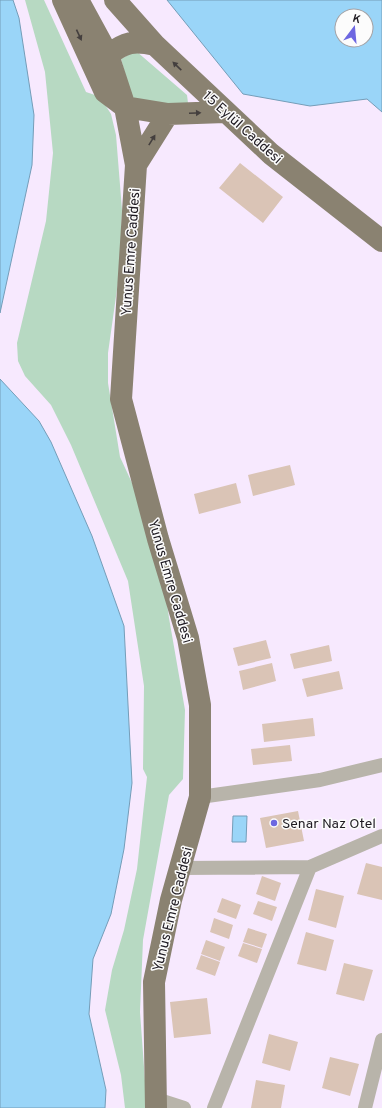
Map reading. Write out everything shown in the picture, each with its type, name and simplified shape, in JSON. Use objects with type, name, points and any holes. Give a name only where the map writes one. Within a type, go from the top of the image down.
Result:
[{"type":"main road","points":[[63,0],[105,92],[125,107],[168,114],[225,112]]},
{"type":"main road","name":"Yunus Emre Caddesi","points":[[78,0],[108,55],[125,107],[136,165],[121,399],[158,539],[188,638],[200,705],[200,797],[171,900],[154,982],[156,1103]]},
{"type":"main road","name":"15 Eylül Caddesi","points":[[115,0],[155,45],[271,154],[382,241]]},
{"type":"main road","points":[[108,55],[121,46],[139,41],[155,45]]},
{"type":"main road","points":[[136,165],[168,114]]},
{"type":"street","points":[[200,797],[320,780],[382,765]]},
{"type":"street","points":[[181,868],[310,867],[382,836]]},
{"type":"street","points":[[214,1108],[310,867]]},
{"type":"street","points":[[365,1108],[382,1040]]},
{"type":"street","points":[[156,1103],[184,1108]]},
{"type":"green space","points":[[25,0],[44,0],[86,92],[95,95],[102,100],[111,114],[116,135],[122,210],[120,268],[108,353],[108,383],[120,457],[158,539],[169,618],[185,710],[183,779],[169,795],[143,940],[140,1012],[147,1108],[125,1108],[121,1075],[105,1010],[112,970],[124,930],[137,869],[147,777],[143,769],[144,686],[128,581],[71,445],[51,405],[25,376],[18,361],[17,343],[46,221],[53,153],[45,72]]},
{"type":"green space","points":[[136,51],[187,95],[188,103],[156,105],[132,99],[121,59]]},
{"type":"water","points":[[0,0],[13,0],[19,18],[34,115],[32,165],[0,313]]},
{"type":"water","points":[[167,0],[382,0],[382,112],[367,99],[310,106],[243,94]]},
{"type":"water","points":[[0,379],[39,421],[51,442],[92,536],[124,626],[132,783],[124,849],[111,914],[93,959],[89,1014],[106,1090],[105,1108],[0,1108]]},
{"type":"water","points":[[233,816],[247,816],[246,842],[232,842]]},
{"type":"building","points":[[240,163],[283,197],[263,223],[219,188]]},
{"type":"building","points":[[290,465],[295,485],[253,496],[248,475]]},
{"type":"building","points":[[236,483],[241,503],[199,514],[194,494]]},
{"type":"building","points":[[266,640],[271,658],[238,666],[233,648]]},
{"type":"building","points":[[329,645],[332,661],[294,669],[290,654]]},
{"type":"building","points":[[272,663],[276,681],[243,690],[239,671]]},
{"type":"building","points":[[339,671],[343,689],[307,697],[302,679]]},
{"type":"building","points":[[313,718],[315,736],[264,742],[262,724]]},
{"type":"building","points":[[290,745],[292,761],[253,765],[251,749]]},
{"type":"building","points":[[298,811],[304,841],[266,848],[260,818]]},
{"type":"building","points":[[366,863],[382,867],[382,900],[357,894]]},
{"type":"building","points":[[262,876],[281,883],[275,901],[256,894]]},
{"type":"building","points":[[316,889],[344,896],[336,928],[308,920]]},
{"type":"building","points":[[222,898],[241,905],[236,919],[217,912]]},
{"type":"building","points":[[258,901],[277,907],[272,921],[253,914]]},
{"type":"building","points":[[214,918],[233,925],[229,939],[210,932]]},
{"type":"building","points":[[248,928],[267,934],[262,948],[243,942]]},
{"type":"building","points":[[306,932],[334,940],[326,971],[297,964]]},
{"type":"building","points":[[206,940],[225,947],[220,961],[201,954]]},
{"type":"building","points":[[243,943],[262,949],[257,963],[238,956]]},
{"type":"building","points":[[201,955],[220,962],[215,976],[196,969]]},
{"type":"building","points":[[344,963],[373,970],[364,1001],[336,994]]},
{"type":"building","points":[[207,998],[211,1034],[174,1038],[170,1002]]},
{"type":"building","points":[[269,1034],[298,1042],[290,1071],[262,1063]]},
{"type":"building","points":[[330,1057],[359,1064],[350,1096],[322,1088]]},
{"type":"building","points":[[256,1080],[285,1085],[281,1108],[251,1108]]},
{"type":"place","name":"Senar Naz Otel","points":[[274,823]]}]
